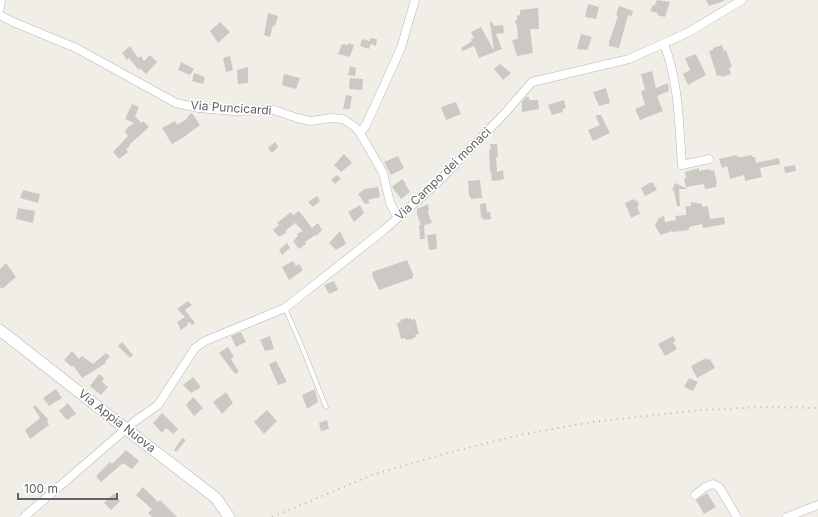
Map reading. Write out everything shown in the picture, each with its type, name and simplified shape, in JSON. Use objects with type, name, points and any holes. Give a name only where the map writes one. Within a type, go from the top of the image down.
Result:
[{"type":"street","points":[[0,8],[1,0]]},
{"type":"street","points":[[360,133],[376,103],[401,48],[415,0]]},
{"type":"street","name":"Via Campo dei monaci","points":[[24,517],[130,426],[158,406],[195,348],[205,341],[285,308],[398,218],[434,186],[506,112],[532,82],[629,59],[695,29],[742,0]]},
{"type":"street","name":"Via Puncicardi","points":[[0,15],[13,22],[76,48],[176,103],[199,108],[234,111],[274,110],[311,121],[332,118],[343,119],[355,127],[360,133],[384,173],[390,203],[398,218]]},
{"type":"street","points":[[664,44],[669,57],[676,89],[682,165],[709,159]]},
{"type":"street","name":"Via Appia Nuova","points":[[0,330],[130,426],[216,498],[229,517]]},
{"type":"street","points":[[695,495],[705,487],[713,484],[719,487],[737,517]]},
{"type":"street","points":[[788,517],[818,505]]},
{"type":"lane","points":[[285,308],[326,408]]},
{"type":"building","points":[[657,0],[670,2],[665,17],[650,11]]},
{"type":"building","points":[[706,0],[724,0],[724,1],[709,6]]},
{"type":"building","points":[[588,4],[599,7],[596,19],[585,17]]},
{"type":"building","points":[[619,6],[633,11],[632,16],[628,15],[619,48],[609,46],[609,42],[618,16],[616,15]]},
{"type":"building","points":[[538,8],[539,29],[530,29],[533,53],[517,56],[512,40],[518,39],[515,20],[517,20],[517,16],[520,15],[520,10]]},
{"type":"building","points":[[268,13],[278,16],[275,26],[273,25],[270,37],[264,35]]},
{"type":"building","points":[[220,22],[230,32],[218,43],[210,31]]},
{"type":"building","points":[[490,22],[492,22],[494,26],[503,25],[504,33],[496,34],[502,49],[479,58],[474,46],[463,51],[461,48],[474,38],[471,32],[481,27],[494,51]]},
{"type":"building","points":[[581,34],[592,37],[587,50],[577,49]]},
{"type":"building","points":[[370,38],[377,39],[376,46],[371,44],[369,49],[360,46],[362,39],[370,41]]},
{"type":"building","points":[[348,43],[354,45],[350,57],[338,54],[342,44],[348,45]]},
{"type":"building","points":[[722,45],[724,51],[726,50],[732,67],[729,68],[731,74],[722,77],[721,75],[717,76],[709,51]]},
{"type":"building","points":[[130,46],[138,58],[141,56],[144,61],[150,55],[157,62],[146,74],[140,68],[139,70],[129,58],[127,60],[122,53]]},
{"type":"building","points":[[696,54],[706,75],[688,85],[683,74],[690,70],[685,58]]},
{"type":"building","points":[[230,56],[233,70],[226,72],[223,58]]},
{"type":"building","points":[[181,62],[194,69],[190,75],[178,70]]},
{"type":"building","points":[[500,64],[511,73],[503,80],[494,69]]},
{"type":"building","points":[[350,66],[356,68],[355,76],[348,75]]},
{"type":"building","points":[[248,67],[248,83],[238,84],[237,70]]},
{"type":"building","points":[[652,71],[656,88],[668,83],[669,91],[657,96],[663,111],[640,120],[635,109],[645,105],[641,91],[645,90],[641,74]]},
{"type":"building","points":[[194,73],[205,77],[203,84],[192,81]]},
{"type":"building","points":[[284,74],[300,78],[296,89],[282,85]]},
{"type":"building","points":[[350,78],[363,79],[362,90],[349,89]]},
{"type":"building","points":[[606,88],[610,103],[599,106],[593,92]]},
{"type":"building","points":[[346,95],[352,96],[350,109],[343,109]]},
{"type":"building","points":[[526,97],[529,97],[529,100],[538,100],[539,109],[522,112],[522,102]]},
{"type":"building","points":[[564,100],[566,108],[562,109],[563,112],[552,115],[548,105]]},
{"type":"building","points":[[456,102],[461,114],[446,120],[441,107]]},
{"type":"building","points":[[132,104],[139,107],[135,116],[141,123],[143,121],[149,127],[129,145],[130,146],[126,149],[128,152],[119,159],[113,152],[128,136],[125,132],[127,128],[134,123],[125,119]]},
{"type":"building","points":[[192,113],[200,125],[172,144],[162,128],[175,121],[177,125],[188,118],[187,117]]},
{"type":"building","points":[[596,115],[601,115],[610,133],[593,141],[588,130],[600,125]]},
{"type":"building","points":[[275,142],[278,147],[272,153],[268,148]]},
{"type":"building","points":[[490,144],[497,144],[497,172],[503,170],[504,178],[502,180],[492,181],[490,172]]},
{"type":"building","points":[[344,154],[352,163],[341,172],[334,165]]},
{"type":"building","points":[[737,155],[738,157],[741,157],[752,155],[752,157],[755,157],[756,163],[779,158],[780,164],[760,168],[762,177],[745,181],[744,175],[730,179],[727,166],[722,168],[719,159]]},
{"type":"building","points":[[398,156],[404,168],[391,175],[384,162]]},
{"type":"building","points":[[795,165],[796,171],[785,173],[784,167]]},
{"type":"building","points":[[699,168],[699,171],[710,169],[710,171],[714,170],[717,184],[716,187],[705,189],[704,184],[686,187],[684,179],[686,178],[685,172]]},
{"type":"building","points":[[337,175],[341,179],[335,184],[331,180]]},
{"type":"building","points":[[402,179],[406,183],[405,184],[410,192],[401,199],[392,187]]},
{"type":"building","points":[[480,180],[482,198],[471,199],[469,196],[468,181]]},
{"type":"building","points":[[651,182],[657,190],[645,196],[641,188]]},
{"type":"building","points":[[675,183],[688,189],[679,189],[680,206],[677,206],[674,191],[672,190]]},
{"type":"building","points":[[378,187],[380,197],[368,200],[370,203],[365,204],[358,194],[365,189]]},
{"type":"building","points":[[23,190],[40,194],[38,203],[20,198]]},
{"type":"building","points":[[317,196],[320,201],[313,207],[308,202]]},
{"type":"building","points":[[634,199],[635,201],[637,200],[639,205],[637,206],[640,214],[631,218],[625,203]]},
{"type":"building","points":[[691,202],[702,204],[702,207],[708,206],[710,219],[724,217],[725,224],[703,228],[702,224],[689,227],[689,230],[672,231],[661,235],[655,225],[659,218],[664,216],[665,222],[676,220],[675,216],[686,215],[686,206],[691,206]]},
{"type":"building","points":[[486,203],[487,212],[490,212],[491,219],[483,220],[483,217],[481,218],[480,204]]},
{"type":"building","points":[[428,204],[428,213],[432,223],[424,225],[425,239],[420,239],[419,225],[421,225],[417,215],[417,209]]},
{"type":"building","points":[[360,205],[364,213],[354,222],[348,212]]},
{"type":"building","points":[[18,208],[35,211],[33,223],[16,219]]},
{"type":"building","points":[[299,211],[312,228],[318,223],[322,230],[316,236],[315,235],[305,242],[306,244],[299,249],[293,241],[298,236],[297,234],[303,231],[295,223],[285,231],[287,232],[279,237],[273,230],[279,225],[277,223],[291,212],[293,215]]},
{"type":"building","points":[[340,231],[346,244],[336,250],[329,243]]},
{"type":"building","points":[[436,234],[437,249],[429,250],[427,235]]},
{"type":"building","points":[[287,243],[290,248],[282,255],[279,250]]},
{"type":"building","points":[[407,260],[414,276],[412,276],[413,278],[379,290],[372,272]]},
{"type":"building","points":[[293,261],[296,266],[299,264],[303,270],[289,280],[282,267]]},
{"type":"building","points":[[6,263],[16,277],[2,289],[0,287],[0,269]]},
{"type":"building","points":[[334,281],[338,290],[329,294],[324,285]]},
{"type":"building","points":[[188,301],[192,305],[185,310],[195,323],[192,325],[189,322],[187,323],[188,325],[181,330],[177,322],[185,317],[177,309]]},
{"type":"building","points":[[411,318],[411,320],[415,319],[419,334],[415,335],[416,337],[413,339],[401,339],[397,323],[401,322],[400,320]]},
{"type":"building","points":[[241,332],[246,342],[236,347],[231,336]]},
{"type":"building","points":[[270,336],[274,349],[265,351],[260,340]]},
{"type":"building","points":[[673,336],[676,341],[673,342],[677,349],[665,356],[658,344]]},
{"type":"building","points":[[122,342],[133,355],[130,358],[118,346]]},
{"type":"building","points":[[228,347],[234,357],[231,359],[239,372],[235,374],[219,353]]},
{"type":"building","points":[[72,351],[79,359],[82,356],[93,364],[106,353],[110,356],[105,362],[106,363],[82,378],[73,365],[72,367],[64,360]]},
{"type":"building","points":[[706,358],[707,360],[710,359],[715,368],[697,378],[691,366]]},
{"type":"building","points":[[276,361],[287,382],[278,385],[269,364]]},
{"type":"building","points":[[99,374],[104,378],[102,382],[108,387],[101,395],[90,386]]},
{"type":"building","points":[[193,377],[201,387],[191,393],[183,385]]},
{"type":"building","points":[[689,378],[698,382],[693,391],[684,387]]},
{"type":"building","points":[[56,389],[62,398],[49,406],[43,398]]},
{"type":"building","points":[[315,389],[318,402],[307,409],[302,395]]},
{"type":"building","points":[[226,392],[233,403],[222,414],[213,402]]},
{"type":"building","points":[[193,397],[203,408],[194,416],[186,405]]},
{"type":"building","points":[[68,403],[76,414],[67,420],[59,411]]},
{"type":"building","points":[[35,405],[48,419],[47,421],[49,425],[30,439],[25,430],[40,418],[33,407]]},
{"type":"building","points":[[267,410],[277,421],[264,434],[254,422]]},
{"type":"building","points":[[162,413],[178,429],[173,434],[166,428],[162,433],[153,423]]},
{"type":"building","points":[[327,420],[329,429],[321,431],[319,423]]},
{"type":"building","points":[[182,438],[186,440],[176,452],[174,450]]},
{"type":"building","points":[[126,450],[139,461],[132,469],[123,463],[101,482],[96,476],[110,462],[112,464]]},
{"type":"building","points":[[143,487],[158,502],[160,500],[177,517],[152,517],[148,513],[152,509],[136,495]]},
{"type":"building","points":[[114,493],[120,501],[111,510],[104,503]]},
{"type":"building","points":[[707,493],[716,507],[704,514],[696,500]]},
{"type":"railway","points":[[272,517],[372,475],[447,453],[519,435],[593,422],[701,410],[767,407],[818,408]]}]
